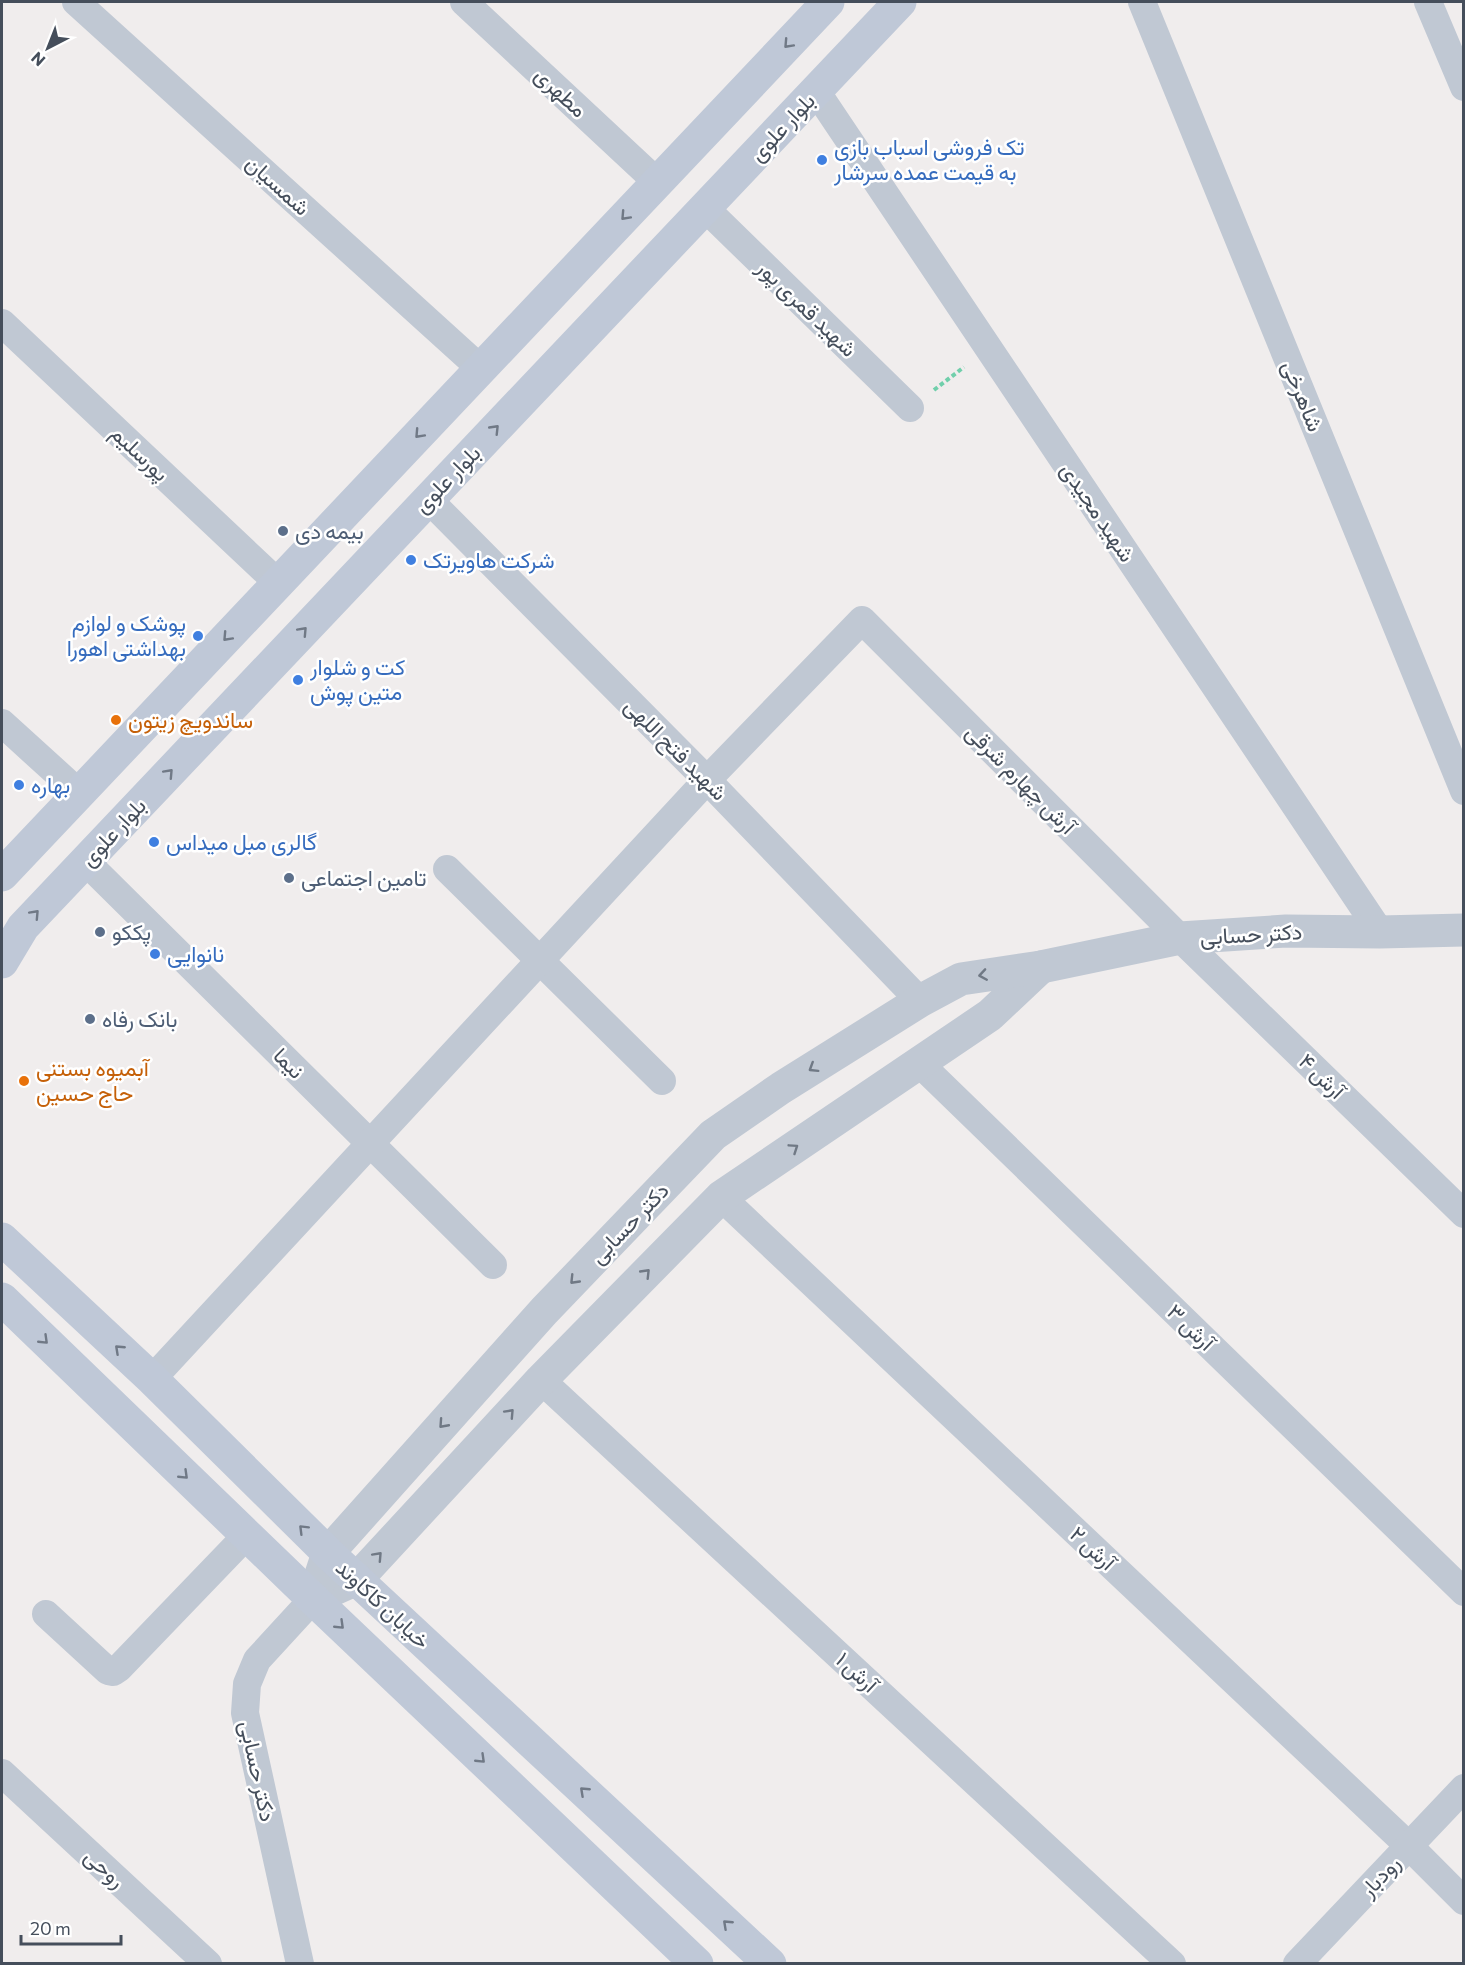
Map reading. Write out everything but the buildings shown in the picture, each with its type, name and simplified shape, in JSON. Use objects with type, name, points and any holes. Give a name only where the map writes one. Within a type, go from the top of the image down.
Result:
[{"type":"main road","points":[[2,875],[828,2]]},
{"type":"main road","name":"بلوار علوی","points":[[2,962],[22,927],[900,2]]},
{"type":"main road","name":"خیابان کاکاوند","points":[[2,1239],[152,1379],[328,1553],[770,1964]]},
{"type":"main road","name":"خیابان کاکاوند","points":[[2,1299],[697,1964]]},
{"type":"street","name":"شمسیان","points":[[76,2],[481,369]]},
{"type":"street","name":"مطهری","points":[[464,2],[657,182]]},
{"type":"street","name":"شاهرخی","points":[[1142,2],[1464,791]]},
{"type":"street","points":[[1432,3],[1464,87]]},
{"type":"street","name":"شهید مجیدی","points":[[816,91],[1380,932]]},
{"type":"street","name":"شهید قمری پور","points":[[705,208],[910,408]]},
{"type":"street","name":"پورسلیم","points":[[2,323],[278,583]]},
{"type":"street","name":"شهید فتح اللهی","points":[[428,499],[707,780],[920,1001]]},
{"type":"street","name":"آرش چهارم شرقی","points":[[707,780],[862,620],[1180,938]]},
{"type":"street","points":[[2,723],[79,793]]},
{"type":"street","points":[[152,1379],[707,780]]},
{"type":"street","name":"نیما","points":[[85,861],[493,1265]]},
{"type":"street","points":[[447,869],[662,1081]]},
{"type":"street","name":"دکتر حسابی","points":[[313,1599],[328,1553],[544,1311],[713,1135],[781,1088],[920,1001],[961,979],[1041,967],[1180,938],[1286,931],[1380,932],[1462,927]]},
{"type":"street","name":"آرش ۴","points":[[1180,938],[1464,1214]]},
{"type":"street","name":"دکتر حسابی","points":[[300,1964],[245,1713],[247,1684],[257,1660],[313,1599],[357,1579],[541,1380],[721,1197],[990,1015],[1041,967]]},
{"type":"street","name":"آرش ۳","points":[[919,1063],[1464,1592]]},
{"type":"street","name":"آرش ۲","points":[[721,1197],[1409,1846],[1464,1901]]},
{"type":"street","name":"آرش ۱","points":[[541,1380],[1172,1964]]},
{"type":"street","points":[[46,1614],[108,1671],[113,1672],[247,1535]]},
{"type":"street","name":"روحی","points":[[2,1773],[208,1964]]},
{"type":"street","name":"رودبار","points":[[1297,1964],[1464,1788]]},
{"type":"path","points":[[910,408],[988,348]]},
{"type":"place","name":"تک فروشی اسباب بازی به قیمت عمده سرشار","points":[[822,160]]},
{"type":"place","name":"بیمه دی","points":[[283,531]]},
{"type":"place","name":"شرکت هاویرتک","points":[[411,560]]},
{"type":"place","name":"پوشک و لوازم بهداشتی اهورا","points":[[198,636]]},
{"type":"place","name":"کت و شلوار متین پوش","points":[[298,680]]},
{"type":"place","name":"ساندویچ زیتون","points":[[116,720]]},
{"type":"place","name":"بهاره","points":[[19,785]]},
{"type":"place","name":"گالری مبل میداس","points":[[154,842]]},
{"type":"place","name":"تامین اجتماعی","points":[[289,878]]},
{"type":"place","name":"پککو","points":[[100,932]]},
{"type":"place","name":"نانوایی","points":[[155,954]]},
{"type":"place","name":"بانک رفاه","points":[[90,1019]]},
{"type":"place","name":"آبمیوه بستنی حاج حسین","points":[[24,1081]]}]
